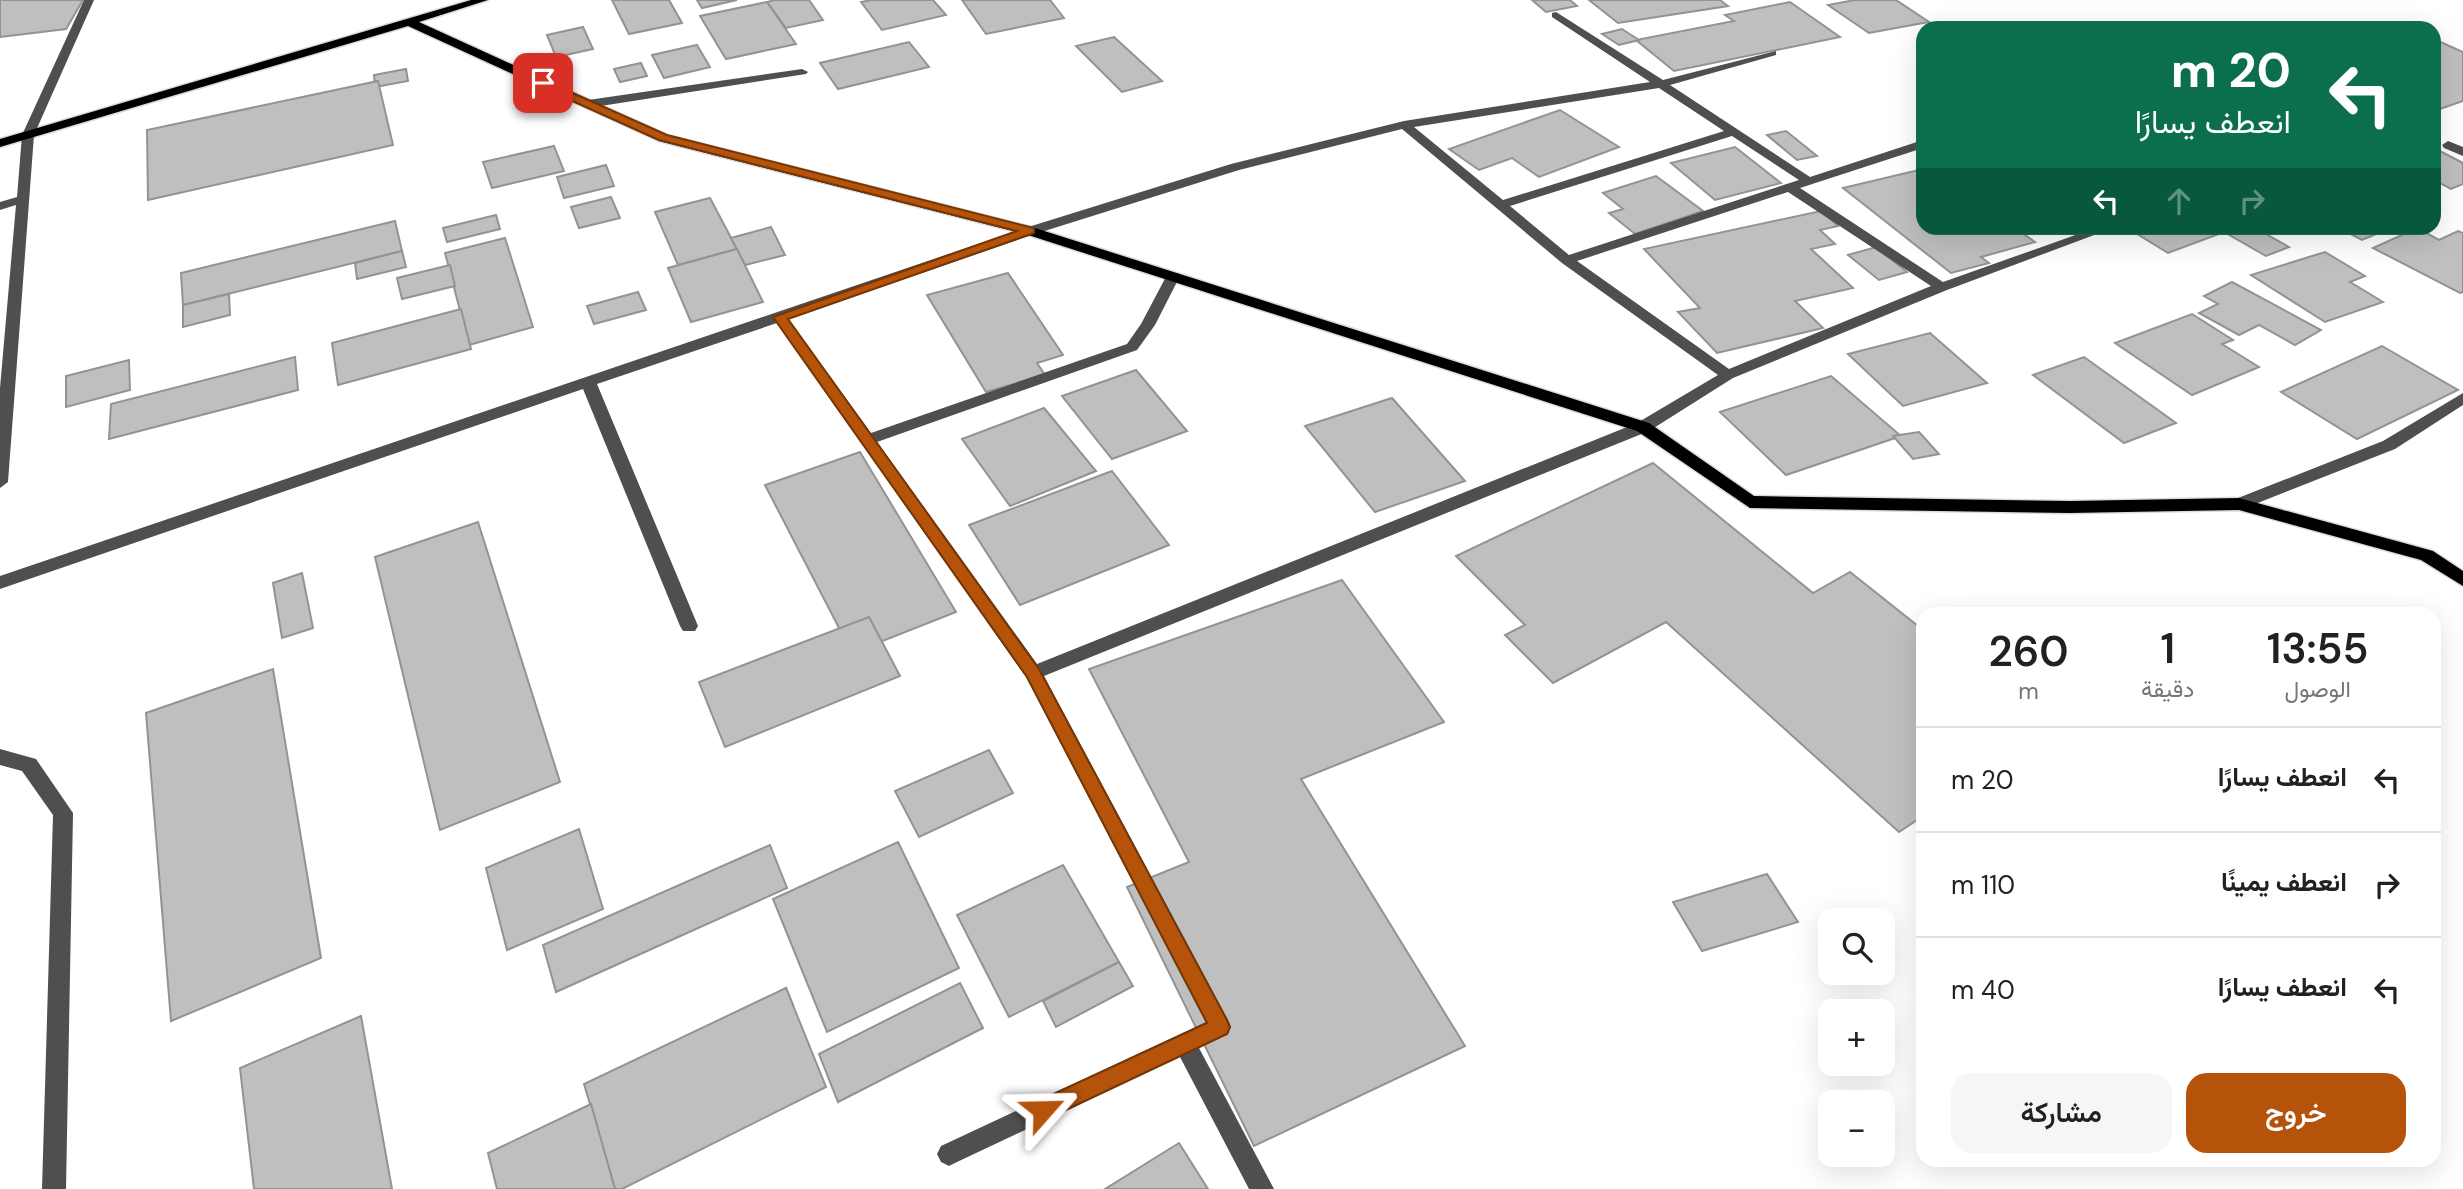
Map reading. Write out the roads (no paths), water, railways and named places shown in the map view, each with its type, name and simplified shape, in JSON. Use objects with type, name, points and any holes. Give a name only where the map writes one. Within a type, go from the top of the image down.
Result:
[{"type":"main road","points":[[0,143],[483,0]]},
{"type":"main road","points":[[409,22],[663,138],[1030,231],[1643,426],[1750,502],[2070,507],[2239,504],[2427,555],[2463,580]]},
{"type":"street","points":[[0,482],[4,385],[28,135],[89,0]]},
{"type":"street","points":[[1556,15],[1807,180]]},
{"type":"street","points":[[0,583],[1030,231],[1235,167],[1404,125],[1661,84],[1772,53]]},
{"type":"street","points":[[588,104],[802,72]]},
{"type":"street","points":[[1404,125],[1567,260],[1728,376]]},
{"type":"street","points":[[1500,205],[1734,132]]},
{"type":"street","points":[[2448,145],[2463,152]]},
{"type":"street","points":[[1567,260],[1916,146]]},
{"type":"street","points":[[1788,187],[1942,287]]},
{"type":"street","points":[[0,206],[23,199]]},
{"type":"street","points":[[1033,673],[1643,426],[1728,376],[1942,287],[2087,235]]},
{"type":"street","points":[[867,440],[1132,347],[1173,276]]},
{"type":"street","points":[[780,317],[1033,673],[1220,1027],[949,1154]]},
{"type":"street","points":[[588,382],[689,626]]},
{"type":"street","points":[[2239,504],[2389,445],[2463,398]]},
{"type":"street","points":[[0,757],[29,765],[63,813],[54,1189]]},
{"type":"street","points":[[1185,1044],[1262,1189]]}]
